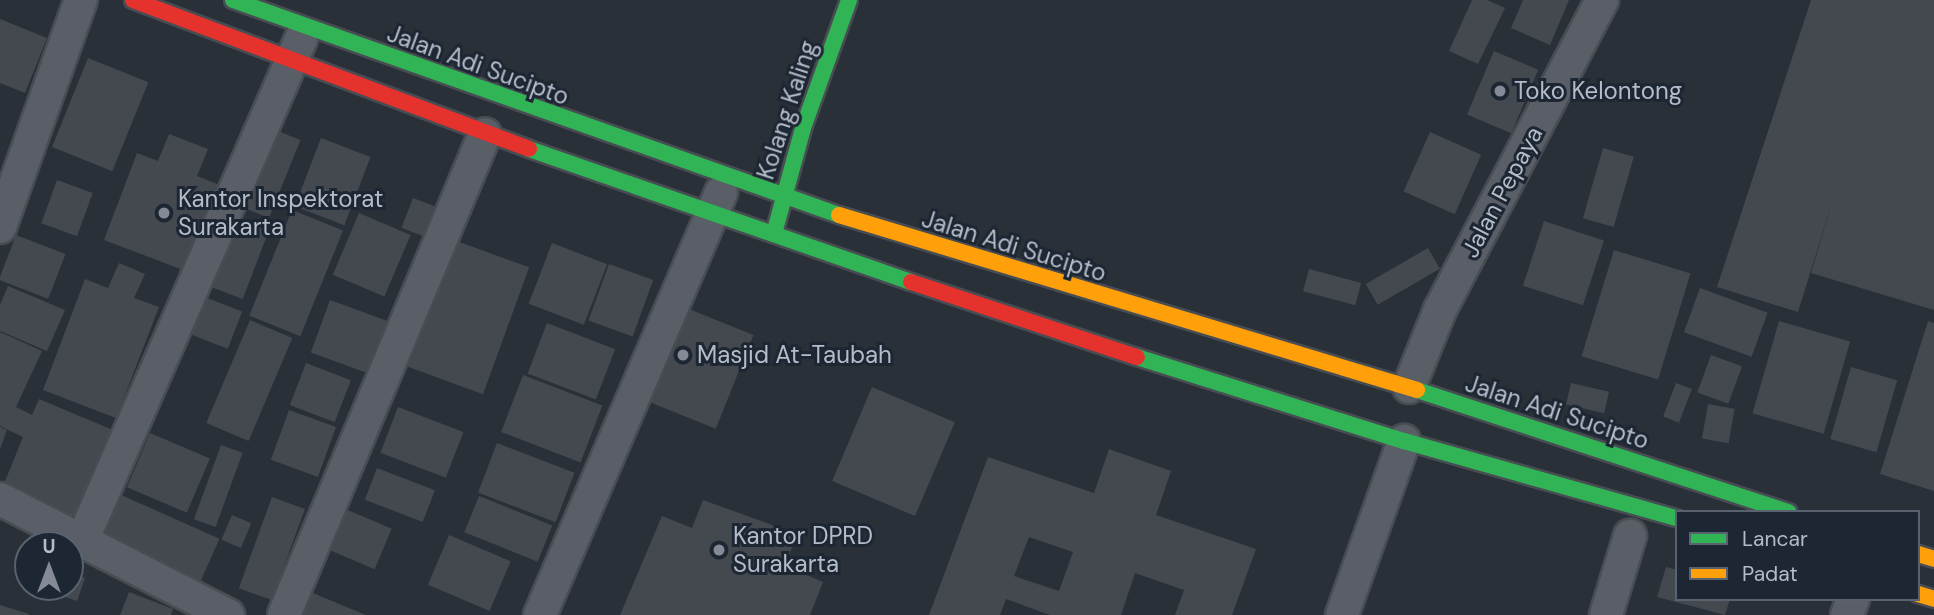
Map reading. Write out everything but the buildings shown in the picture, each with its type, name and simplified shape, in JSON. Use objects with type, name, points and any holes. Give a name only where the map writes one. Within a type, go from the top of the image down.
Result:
[{"type":"main road","points":[[133,0],[485,134],[1047,329],[1404,441],[1675,517]]},
{"type":"main road","name":"Jalan Adi Sucipto","points":[[233,0],[783,198],[1409,387],[1783,510]]},
{"type":"main road","name":"Kolang Kaling","points":[[773,235],[810,104],[849,0]]},
{"type":"street","points":[[0,227],[81,0]]},
{"type":"street","name":"Jalan Pepaya","points":[[1409,387],[1440,310],[1602,0]]},
{"type":"street","points":[[84,536],[306,27]]},
{"type":"street","points":[[284,615],[485,134]]},
{"type":"street","points":[[540,615],[726,178]]},
{"type":"street","points":[[1342,615],[1404,441]]},
{"type":"street","points":[[0,499],[62,531]]},
{"type":"street","points":[[1606,615],[1630,536]]},
{"type":"street","points":[[84,542],[228,615]]},
{"type":"traffic: fast","points":[[233,0],[839,215]]},
{"type":"traffic: fast","points":[[775,230],[803,128],[849,0]]},
{"type":"traffic: fast","points":[[529,149],[911,282]]},
{"type":"traffic: fast","points":[[1137,357],[1404,441],[1675,517]]},
{"type":"traffic: fast","points":[[1417,390],[1783,510]]},
{"type":"traffic: slow","points":[[839,215],[1417,390]]},
{"type":"traffic: slow","points":[[1920,555],[1934,559]]},
{"type":"traffic: slow","points":[[1920,595],[1934,599]]},
{"type":"traffic: jam","points":[[133,0],[529,149]]},
{"type":"traffic: jam","points":[[911,282],[1137,357]]},
{"type":"place","name":"Toko Kelontong","points":[[1500,91]]},
{"type":"place","name":"Kantor Inspektorat Surakarta","points":[[164,213]]},
{"type":"place","name":"Masjid At-Taubah","points":[[683,355]]},
{"type":"place","name":"Kantor DPRD Surakarta","points":[[719,550]]}]
